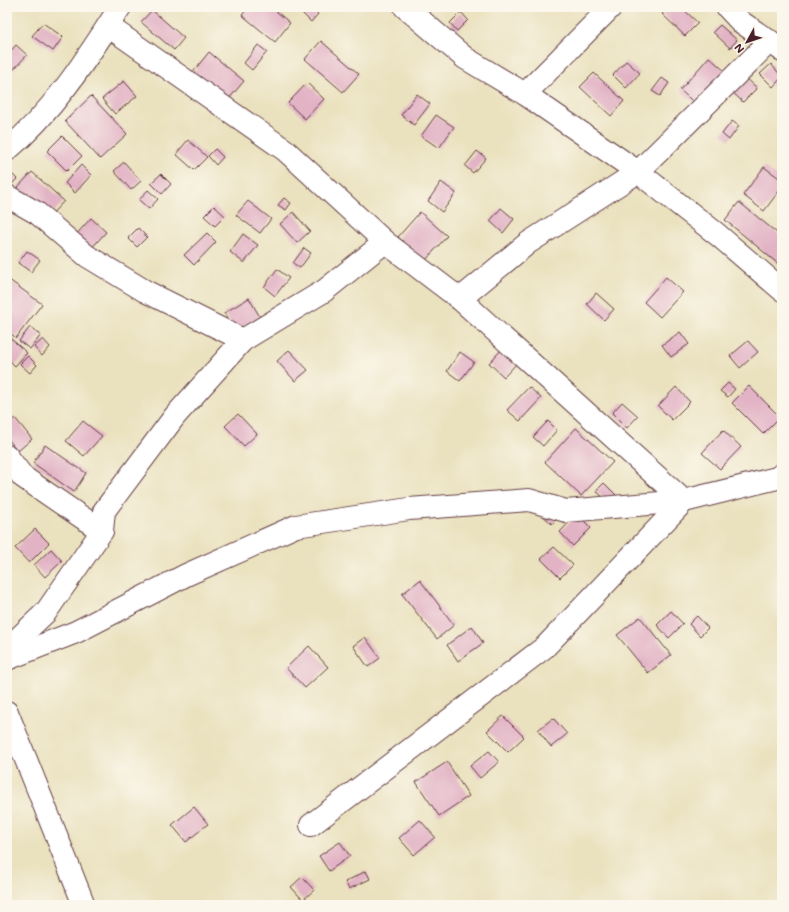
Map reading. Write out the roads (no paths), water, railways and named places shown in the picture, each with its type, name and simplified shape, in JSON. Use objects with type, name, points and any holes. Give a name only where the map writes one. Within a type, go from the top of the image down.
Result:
[{"type":"street","points":[[7,150],[26,134],[79,71],[120,7]]},
{"type":"street","points":[[405,7],[465,58],[525,94],[638,172],[718,235],[782,290]]},
{"type":"street","points":[[525,94],[611,7]]},
{"type":"street","points":[[460,299],[528,243],[638,172],[776,46],[741,22],[727,7]]},
{"type":"street","points":[[108,26],[285,150],[385,242],[460,299],[684,501]]},
{"type":"street","points":[[7,196],[37,213],[87,256],[144,291],[243,340]]},
{"type":"street","points":[[7,649],[46,612],[102,532],[104,511],[175,416],[243,340],[324,291],[385,242]]},
{"type":"street","points":[[7,456],[23,477],[102,532]]},
{"type":"street","points":[[7,659],[76,632],[186,575],[296,526],[410,508],[529,500],[566,511],[684,501],[777,478],[782,474]]},
{"type":"street","points":[[312,825],[545,648],[684,501]]},
{"type":"street","points":[[7,712],[84,905]]}]
